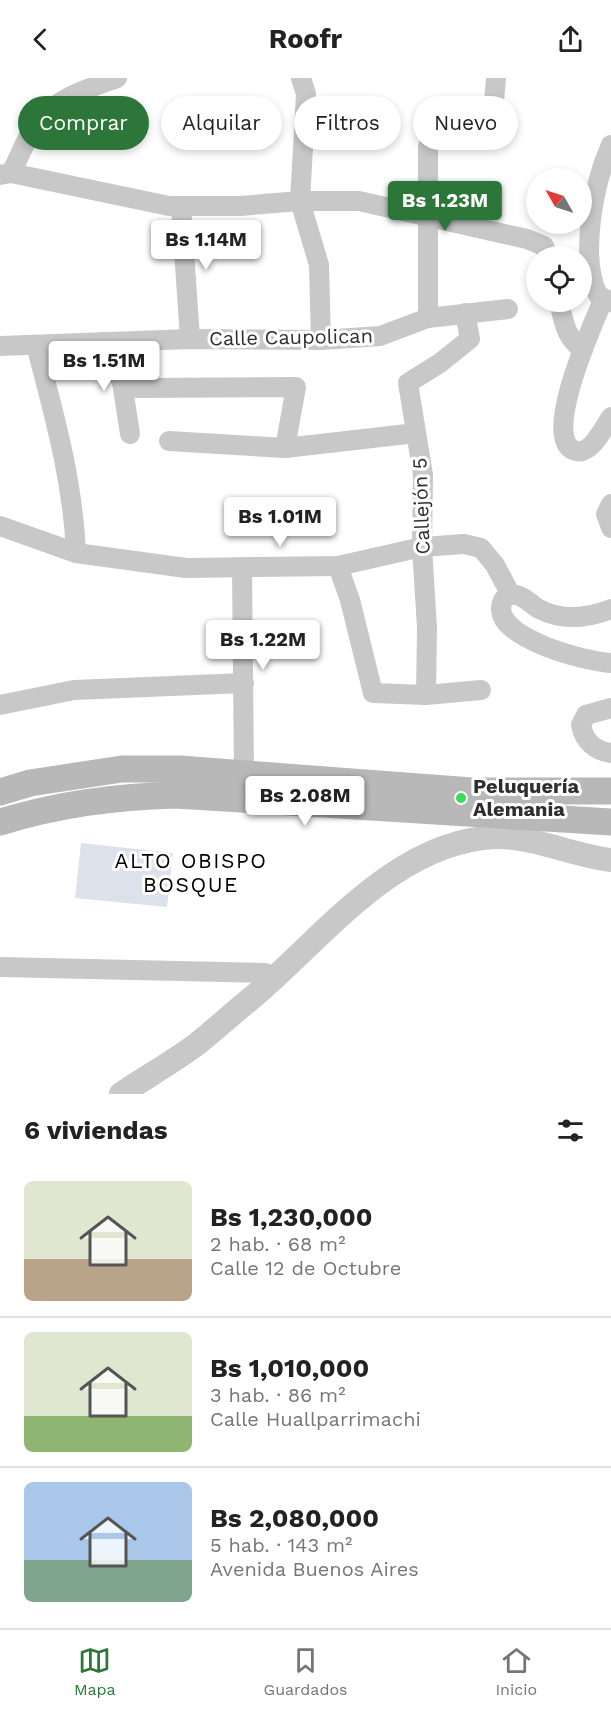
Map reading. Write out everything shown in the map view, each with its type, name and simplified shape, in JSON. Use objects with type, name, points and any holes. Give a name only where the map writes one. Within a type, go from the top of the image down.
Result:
[{"type":"main road","points":[[0,792],[30,783],[122,769],[180,769],[472,791],[611,791]]},
{"type":"main road","points":[[0,822],[83,801],[119,796],[176,795],[611,822]]},
{"type":"street","points":[[117,78],[74,93],[51,109],[34,126],[6,174],[181,206],[359,201],[426,214],[527,239],[544,246]]},
{"type":"street","points":[[301,78],[306,94],[300,201],[319,266],[321,340]]},
{"type":"street","points":[[495,96],[496,78]]},
{"type":"street","points":[[611,145],[597,186],[592,217],[590,267],[594,287],[607,301],[583,350],[566,405],[564,439],[576,451],[583,451],[597,439],[611,417]]},
{"type":"street","points":[[428,150],[426,214],[428,318]]},
{"type":"street","points":[[181,206],[190,339]]},
{"type":"street","name":"Calle Caupolican","points":[[0,346],[190,339],[321,340],[380,336],[428,318],[508,309]]},
{"type":"street","points":[[561,312],[571,342],[583,350]]},
{"type":"street","name":"Callejón 5","points":[[426,695],[427,628],[422,548],[423,475],[408,383],[440,363],[470,339],[465,313]]},
{"type":"street","points":[[102,342],[122,382],[130,434]]},
{"type":"street","points":[[36,345],[58,425],[74,506],[76,553]]},
{"type":"street","points":[[122,382],[137,388],[296,387],[285,448]]},
{"type":"street","points":[[169,441],[285,448],[416,433]]},
{"type":"street","points":[[611,504],[606,514],[611,528]]},
{"type":"street","points":[[0,526],[76,553],[186,568],[338,566],[422,548],[465,544],[481,549],[495,565],[511,595]]},
{"type":"street","points":[[338,566],[350,600],[373,693],[426,695],[481,690]]},
{"type":"street","points":[[242,567],[244,775]]},
{"type":"street","points":[[611,609],[594,616],[558,616],[539,609],[518,595],[511,595],[506,597],[501,610],[509,625],[537,643],[576,658],[611,663]]},
{"type":"street","points":[[0,705],[74,690],[244,682]]},
{"type":"street","points":[[611,708],[586,715],[580,726],[588,741],[595,748],[611,753]]},
{"type":"street","points":[[121,1094],[196,1045],[276,978],[330,925],[391,876],[429,854],[470,840],[497,837],[554,846],[611,860]]},
{"type":"street","points":[[0,967],[265,973],[276,978]]},
{"type":"shaded area","points":[[81,843],[173,853],[167,907],[75,898]]},
{"type":"place","name":"Peluquería Alemania","points":[[461,798]]},
{"type":"district","name":"ALTO OBISPO BOSQUE","points":[[191,873]]}]
